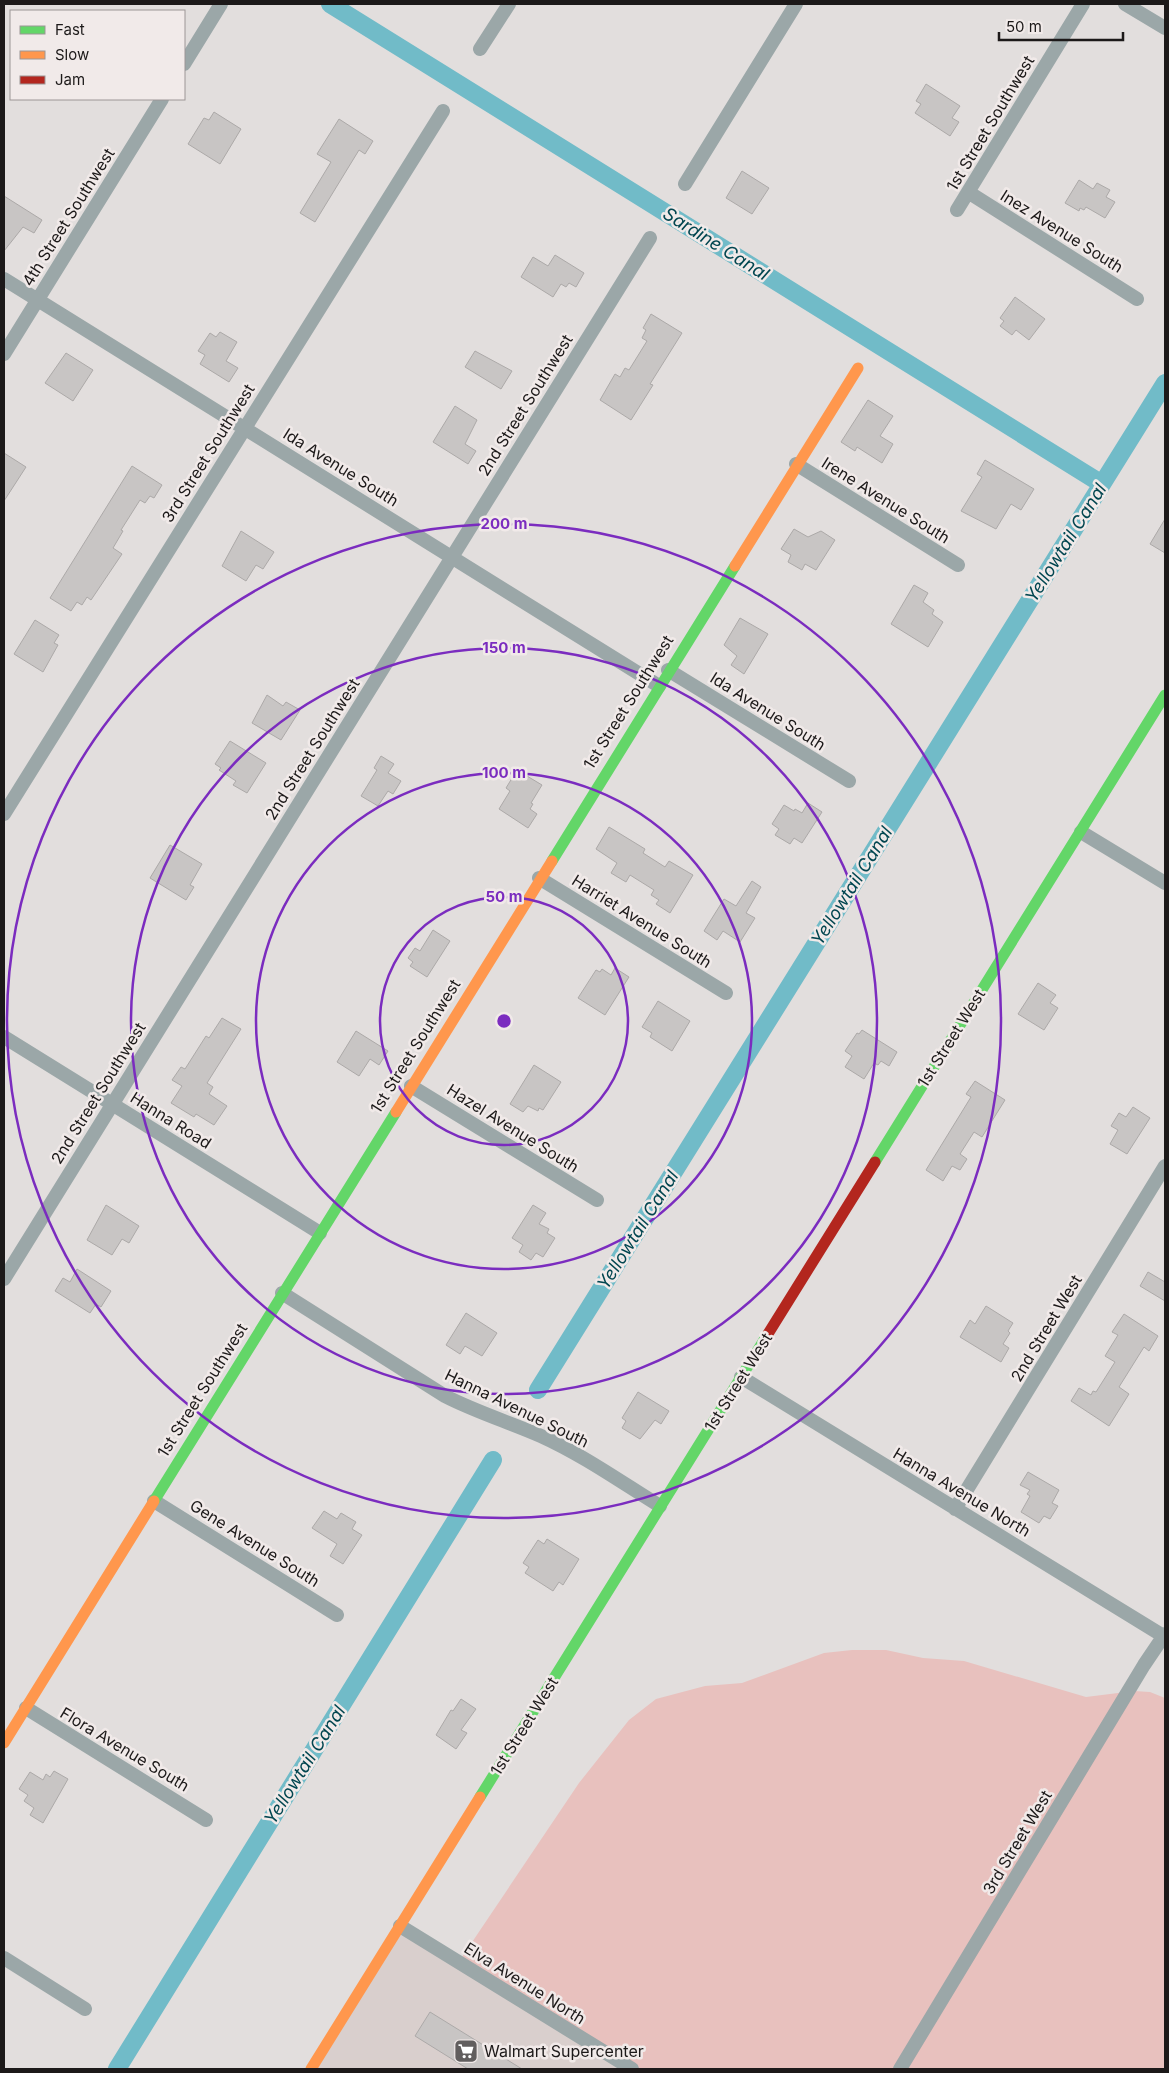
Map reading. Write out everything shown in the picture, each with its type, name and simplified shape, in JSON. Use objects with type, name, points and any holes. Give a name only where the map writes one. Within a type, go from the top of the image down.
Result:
[{"type":"street","points":[[185,62],[221,4]]},
{"type":"street","points":[[480,50],[508,4]]},
{"type":"street","points":[[685,184],[796,4]]},
{"type":"street","name":"1st Street Southwest","points":[[958,210],[1083,4]]},
{"type":"street","points":[[1125,4],[1165,28]]},
{"type":"street","name":"4th Street Southwest","points":[[4,354],[161,100]]},
{"type":"street","name":"3rd Street Southwest","points":[[4,814],[443,111]]},
{"type":"street","name":"Inez Avenue South","points":[[968,192],[1137,299]]},
{"type":"street","name":"2nd Street Southwest","points":[[4,1279],[650,238]]},
{"type":"street","name":"Ida Avenue South","points":[[4,279],[659,686]]},
{"type":"street","name":"1st Street Southwest","points":[[4,1744],[668,670],[858,368]]},
{"type":"street","name":"Irene Avenue South","points":[[796,464],[958,565]]},
{"type":"street","name":"Ida Avenue South","points":[[668,670],[849,781]]},
{"type":"street","name":"1st Street West","points":[[311,2069],[1165,696]]},
{"type":"street","points":[[1081,832],[1165,883]]},
{"type":"street","name":"Harriet Avenue South","points":[[539,878],[726,993]]},
{"type":"street","name":"Hanna Road","points":[[4,1037],[320,1233]]},
{"type":"street","name":"Hazel Avenue South","points":[[411,1086],[597,1200]]},
{"type":"street","name":"2nd Street West","points":[[955,1509],[1165,1166]]},
{"type":"street","name":"Hanna Avenue South","points":[[282,1293],[445,1396],[541,1436],[578,1456],[660,1506]]},
{"type":"street","name":"Hanna Avenue North","points":[[741,1377],[1165,1636]]},
{"type":"street","name":"Gene Avenue South","points":[[154,1501],[337,1615]]},
{"type":"street","name":"3rd Street West","points":[[900,2069],[1139,1673],[1165,1636]]},
{"type":"street","name":"Flora Avenue South","points":[[26,1708],[206,1820]]},
{"type":"street","name":"Elva Avenue North","points":[[400,1926],[632,2069]]},
{"type":"street","points":[[4,1958],[85,2008]]},
{"type":"shaded area","points":[[852,1650],[886,1650],[923,1658],[964,1661],[1086,1697],[1134,1691],[1150,1692],[1165,1698],[1165,2069],[636,2069],[460,1960],[579,1783],[629,1720],[656,1699],[705,1686],[742,1683],[824,1653]]},
{"type":"shaded area","points":[[401,1924],[636,2069],[310,2069]]},
{"type":"building","points":[[926,84],[960,106],[952,118],[959,122],[950,136],[915,113],[921,104],[916,101]]},
{"type":"building","points":[[214,112],[241,129],[220,164],[188,144],[204,118],[209,120]]},
{"type":"building","points":[[339,119],[373,141],[365,154],[359,150],[315,222],[300,213],[331,162],[317,154]]},
{"type":"building","points":[[742,171],[769,188],[752,214],[726,198]]},
{"type":"building","points":[[1079,180],[1093,189],[1097,183],[1110,190],[1106,197],[1115,202],[1105,218],[1086,207],[1084,210],[1080,208],[1079,211],[1065,203]]},
{"type":"building","points":[[4,196],[42,220],[34,233],[23,227],[4,251]]},
{"type":"building","points":[[555,255],[584,273],[576,287],[569,283],[566,287],[561,284],[553,297],[521,277],[533,257],[548,266]]},
{"type":"building","points":[[1015,297],[1045,319],[1029,340],[1016,330],[1012,335],[1000,326],[1004,321],[1000,318]]},
{"type":"building","points":[[651,314],[682,333],[650,384],[653,385],[631,420],[600,400],[615,374],[620,377],[625,368],[629,370],[647,341],[642,338],[646,330],[643,328]]},
{"type":"building","points":[[220,332],[237,342],[226,361],[238,368],[229,382],[200,364],[205,355],[198,351],[210,333],[216,337]]},
{"type":"building","points":[[475,351],[512,371],[501,389],[465,367]]},
{"type":"building","points":[[66,353],[93,370],[73,401],[45,383]]},
{"type":"building","points":[[868,400],[893,416],[880,436],[893,444],[882,463],[857,447],[855,451],[841,442]]},
{"type":"building","points":[[455,406],[477,420],[465,444],[476,451],[468,464],[433,442]]},
{"type":"building","points":[[4,453],[26,467],[4,501]]},
{"type":"building","points":[[985,460],[1034,489],[1021,510],[1011,504],[996,529],[961,511],[982,477],[977,474]]},
{"type":"building","points":[[132,466],[162,485],[154,498],[150,496],[145,503],[140,500],[121,530],[123,531],[113,548],[122,554],[91,600],[87,597],[82,605],[77,602],[71,611],[50,598]]},
{"type":"building","points":[[1165,519],[1165,553],[1150,544]]},
{"type":"building","points":[[794,529],[808,537],[821,531],[835,540],[816,570],[805,564],[802,570],[788,562],[791,555],[781,549]]},
{"type":"building","points":[[241,531],[274,552],[263,569],[256,565],[246,581],[222,566]]},
{"type":"building","points":[[914,585],[928,593],[923,602],[934,610],[932,614],[943,622],[928,647],[891,624]]},
{"type":"building","points":[[740,618],[768,634],[744,674],[731,665],[737,656],[724,645]]},
{"type":"building","points":[[35,620],[59,635],[54,643],[58,645],[43,672],[14,654]]},
{"type":"building","points":[[267,695],[283,706],[286,702],[300,710],[281,740],[252,723]]},
{"type":"building","points":[[230,741],[266,763],[247,793],[233,785],[236,781],[219,770],[221,768],[215,764]]},
{"type":"building","points":[[381,756],[394,764],[388,773],[401,781],[393,794],[388,791],[378,806],[361,796],[377,770],[374,768]]},
{"type":"building","points":[[517,770],[542,785],[531,803],[533,804],[530,809],[537,814],[528,828],[499,809],[510,791],[506,788]]},
{"type":"building","points":[[808,803],[822,812],[802,843],[794,838],[790,844],[775,835],[779,829],[772,824],[784,805],[802,813]]},
{"type":"building","points":[[609,827],[645,849],[643,853],[665,867],[669,861],[693,875],[670,913],[656,904],[659,900],[651,895],[654,890],[630,875],[626,882],[611,873],[617,863],[596,849]]},
{"type":"building","points":[[170,845],[202,864],[190,885],[194,887],[186,900],[150,878]]},
{"type":"building","points":[[752,881],[761,887],[746,913],[755,918],[740,942],[723,931],[717,940],[704,931],[724,899],[736,906]]},
{"type":"building","points":[[433,930],[450,941],[427,977],[410,966],[413,962],[408,958],[415,948],[420,951]]},
{"type":"building","points":[[615,968],[629,977],[605,1015],[578,998],[596,970],[600,972],[602,969],[611,975]]},
{"type":"building","points":[[1038,983],[1056,995],[1050,1003],[1058,1008],[1044,1030],[1018,1014]]},
{"type":"building","points":[[658,1001],[690,1021],[672,1051],[650,1037],[652,1033],[642,1027]]},
{"type":"building","points":[[222,1018],[241,1029],[207,1083],[213,1087],[209,1094],[227,1106],[214,1125],[196,1114],[194,1117],[171,1103],[182,1086],[172,1080],[181,1067],[185,1069],[206,1036],[209,1038]]},
{"type":"building","points":[[862,1030],[897,1052],[889,1066],[881,1061],[878,1065],[874,1063],[864,1079],[845,1067],[852,1056],[845,1051],[857,1033],[859,1034]]},
{"type":"building","points":[[356,1031],[388,1051],[379,1065],[370,1059],[359,1076],[337,1062]]},
{"type":"building","points":[[534,1065],[561,1082],[543,1110],[539,1108],[538,1111],[528,1106],[523,1112],[510,1104]]},
{"type":"building","points":[[975,1081],[1005,1100],[982,1137],[974,1132],[960,1154],[967,1159],[960,1170],[952,1166],[943,1181],[926,1170],[971,1097],[966,1094]]},
{"type":"building","points":[[1133,1107],[1150,1118],[1127,1154],[1110,1144],[1118,1130],[1111,1126],[1119,1113],[1126,1117]]},
{"type":"building","points":[[106,1205],[139,1226],[129,1243],[122,1239],[112,1255],[87,1240]]},
{"type":"building","points":[[533,1205],[546,1213],[539,1224],[549,1229],[547,1233],[555,1238],[543,1257],[536,1253],[531,1260],[519,1252],[523,1245],[512,1238]]},
{"type":"building","points":[[77,1269],[111,1291],[101,1307],[96,1304],[90,1313],[55,1291],[63,1278],[70,1282]]},
{"type":"building","points":[[1148,1272],[1165,1282],[1165,1301],[1140,1286]]},
{"type":"building","points":[[986,1306],[1013,1323],[1008,1331],[1010,1333],[1003,1344],[1009,1348],[1001,1362],[960,1337],[970,1320],[975,1324]]},
{"type":"building","points":[[466,1313],[497,1333],[482,1356],[465,1346],[460,1354],[446,1345]]},
{"type":"building","points":[[1124,1314],[1158,1336],[1149,1351],[1144,1347],[1119,1387],[1129,1394],[1109,1426],[1071,1401],[1079,1388],[1091,1395],[1093,1391],[1096,1392],[1115,1362],[1105,1356],[1118,1335],[1112,1332]]},
{"type":"building","points":[[638,1392],[669,1411],[661,1424],[655,1420],[640,1439],[622,1428],[626,1421],[622,1418]]},
{"type":"building","points":[[1028,1472],[1059,1490],[1052,1503],[1058,1506],[1050,1519],[1044,1516],[1039,1523],[1021,1512],[1030,1496],[1027,1494],[1030,1490],[1020,1485]]},
{"type":"building","points":[[324,1511],[337,1519],[341,1513],[356,1522],[352,1529],[362,1535],[343,1564],[330,1556],[337,1544],[312,1528]]},
{"type":"building","points":[[547,1539],[579,1559],[563,1585],[559,1582],[553,1591],[525,1573],[529,1567],[523,1563],[538,1540],[544,1544]]},
{"type":"building","points":[[461,1699],[476,1709],[461,1730],[467,1733],[456,1749],[436,1735],[451,1710],[453,1711]]},
{"type":"building","points":[[54,1771],[68,1779],[43,1823],[30,1815],[34,1808],[24,1801],[28,1795],[19,1789],[30,1772],[43,1780],[46,1774],[50,1777]]},
{"type":"building","name":"Walmart Supercenter","points":[[430,2012],[522,2069],[468,2069],[415,2036]]},
{"type":"waterway","name":"Sardine Canal","points":[[330,4],[1102,484]]},
{"type":"waterway","name":"Yellowtail Canal","points":[[538,1390],[1165,383]]},
{"type":"waterway","name":"Yellowtail Canal","points":[[117,2069],[493,1460]]},
{"type":"traffic: fast","points":[[552,861],[735,566]]},
{"type":"traffic: fast","points":[[875,1162],[1165,695]]},
{"type":"traffic: fast","points":[[154,1501],[396,1112]]},
{"type":"traffic: fast","points":[[480,1797],[766,1337]]},
{"type":"traffic: slow","points":[[735,566],[858,368]]},
{"type":"traffic: slow","points":[[396,1112],[552,861]]},
{"type":"traffic: slow","points":[[4,1743],[154,1501]]},
{"type":"traffic: slow","points":[[311,2069],[480,1797]]},
{"type":"traffic: jam","points":[[766,1337],[875,1162]]},
{"type":"place","name":"Walmart Supercenter","points":[[466,2051]]}]
